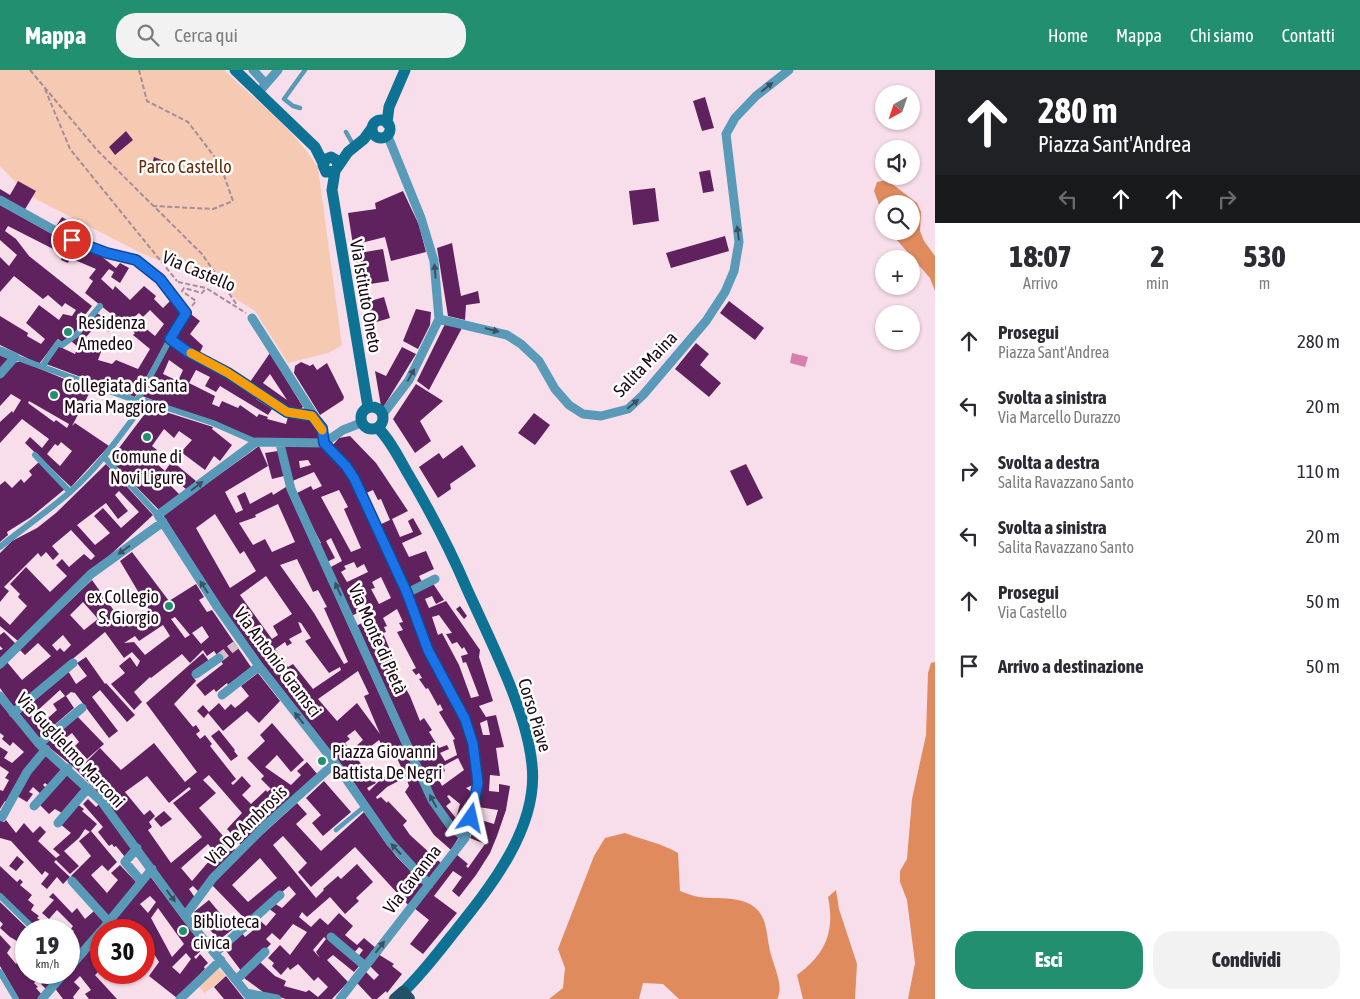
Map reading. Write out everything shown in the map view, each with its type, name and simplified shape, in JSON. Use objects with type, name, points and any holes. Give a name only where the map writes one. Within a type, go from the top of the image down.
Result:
[{"type":"main road","points":[[235,70],[262,88],[331,164],[371,135],[390,107],[405,70]]},
{"type":"main road","name":"Via Istituto Oneto","points":[[331,164],[332,190],[368,407]]},
{"type":"main road","points":[[368,407],[377,408],[382,414],[382,422],[378,428],[369,429],[361,423],[362,412],[368,407]]},
{"type":"main road","name":"Corso Piave","points":[[378,428],[391,444],[419,492],[458,567],[497,656],[522,721],[532,766],[533,782],[524,821],[506,864],[485,894],[403,997]]},
{"type":"street","points":[[252,70],[262,88],[278,70]]},
{"type":"street","name":"Salita Maina","points":[[439,319],[507,334],[539,361],[555,389],[569,405],[583,414],[601,416],[628,408],[642,395],[706,321],[730,280],[739,242],[726,134],[735,118],[756,96],[789,70]]},
{"type":"street","points":[[371,135],[422,218],[434,261],[439,319],[410,380],[382,414]]},
{"type":"street","name":"Via Castello","points":[[0,200],[72,240],[107,253],[136,260],[160,279],[186,313]]},
{"type":"street","points":[[43,366],[58,343],[62,345],[76,335],[100,306]]},
{"type":"street","points":[[137,401],[186,313]]},
{"type":"street","points":[[252,318],[312,416],[322,428],[324,443]]},
{"type":"street","points":[[170,339],[188,352],[228,373],[287,412],[312,416]]},
{"type":"street","points":[[0,351],[137,401],[146,401],[213,423],[256,442],[280,444],[324,443],[343,430],[361,423]]},
{"type":"street","points":[[0,374],[15,357]]},
{"type":"street","points":[[0,547],[70,492],[104,457],[146,401]]},
{"type":"street","points":[[0,664],[91,574],[256,442]]},
{"type":"street","name":"Via Cavanna","points":[[324,443],[346,466],[354,478],[407,593],[428,650],[465,719],[473,744],[478,783],[471,818],[464,838],[340,999]]},
{"type":"street","name":"Via Monte di Pietà","points":[[280,444],[292,489],[410,754],[440,814],[464,838]]},
{"type":"street","points":[[35,455],[70,492]]},
{"type":"street","name":"Via Antonio Gramsci","points":[[104,457],[128,480],[161,519],[239,644],[259,666],[335,763],[390,842],[429,885]]},
{"type":"street","points":[[407,593],[435,579]]},
{"type":"street","points":[[196,674],[219,658]]},
{"type":"street","points":[[12,713],[73,663]]},
{"type":"street","points":[[222,695],[259,666]]},
{"type":"street","name":"Via Guglielmo Marconi","points":[[0,696],[12,713],[42,746],[68,768],[102,802],[185,916],[248,996],[277,999]]},
{"type":"street","points":[[2,817],[42,746],[82,708]]},
{"type":"street","name":"Via De Ambrosis","points":[[185,916],[213,878],[267,824],[335,763]]},
{"type":"street","points":[[34,806],[68,768]]},
{"type":"street","points":[[58,823],[88,788]]},
{"type":"street","points":[[137,848],[125,862],[140,881]]},
{"type":"street","points":[[111,919],[140,881],[152,870]]},
{"type":"street","points":[[72,881],[106,919]]},
{"type":"street","points":[[180,999],[218,956],[280,895]]},
{"type":"street","points":[[0,896],[24,919]]},
{"type":"street","points":[[331,937],[365,966]]},
{"type":"street","points":[[80,953],[90,942]]},
{"type":"street","points":[[236,980],[264,952]]},
{"type":"street","points":[[0,972],[16,999]]},
{"type":"street","points":[[42,999],[55,984]]},
{"type":"lane","points":[[300,108],[293,106],[284,99],[286,93],[305,70]]},
{"type":"lane","points":[[346,132],[371,135]]},
{"type":"lane","points":[[336,830],[365,806]]},
{"type":"path","points":[[30,70],[97,150],[202,254],[237,305]]},
{"type":"path","points":[[139,70],[147,101],[188,122],[220,164],[232,201],[213,209],[153,206]]},
{"type":"path","points":[[44,86],[70,149],[177,281]]},
{"type":"path","name":"Via Castello","points":[[172,279],[206,288],[237,305],[252,318]]},
{"type":"path","points":[[186,313],[196,301],[182,291],[184,288],[202,293],[206,288]]},
{"type":"green space","name":"Parco Castello","points":[[0,70],[224,70],[287,128],[318,168],[342,345],[328,353],[288,363],[255,311],[209,281],[141,253],[28,195],[0,166]]},
{"type":"green space","points":[[219,968],[226,976],[205,993],[199,987]]},
{"type":"shaded area","points":[[876,185],[894,185],[907,195],[875,195],[874,191]]},
{"type":"shaded area","points":[[920,231],[924,241],[935,256],[935,291],[930,278],[920,267],[920,250],[906,250],[897,240],[920,240]]},
{"type":"shaded area","points":[[792,353],[808,357],[805,367],[790,363]]},
{"type":"shaded area","points":[[935,662],[935,999],[908,999],[915,963],[907,900],[900,882],[900,871],[907,859],[912,799],[926,735],[928,673],[931,663]]},
{"type":"shaded area","points":[[625,833],[659,844],[678,853],[680,891],[699,897],[738,900],[755,907],[761,914],[765,924],[780,990],[777,999],[679,999],[663,984],[643,983],[639,999],[549,999],[563,988],[565,968],[558,949],[594,856],[605,838]]},
{"type":"shaded area","points":[[836,890],[839,909],[857,964],[855,999],[803,999],[797,975],[815,959],[826,941],[830,921],[828,897]]},
{"type":"building","points":[[705,97],[714,128],[702,131],[693,101]]},
{"type":"building","points":[[126,131],[133,140],[115,155],[109,147]]},
{"type":"building","points":[[154,157],[164,161],[161,172],[151,168]]},
{"type":"building","points":[[710,170],[714,191],[703,193],[699,172]]},
{"type":"building","points":[[18,181],[36,191],[24,211],[0,197],[0,189],[10,195]]},
{"type":"building","points":[[655,188],[659,221],[633,225],[629,191]]},
{"type":"building","points":[[403,191],[419,225],[426,252],[391,261],[385,237],[353,245],[348,213],[376,209],[375,203]]},
{"type":"building","points":[[0,205],[61,239],[101,256],[116,268],[120,263],[129,268],[120,283],[111,277],[114,272],[109,269],[101,279],[113,290],[115,286],[130,300],[144,286],[156,296],[154,299],[163,308],[170,301],[182,315],[135,397],[46,364],[58,346],[75,354],[78,347],[71,341],[97,313],[115,325],[109,332],[97,325],[85,338],[93,342],[95,339],[104,344],[98,360],[112,364],[116,360],[138,369],[150,349],[133,335],[135,333],[85,293],[93,281],[89,278],[96,269],[70,258],[68,263],[61,260],[63,254],[8,226],[5,231],[16,239],[29,256],[92,306],[85,315],[81,312],[76,319],[82,324],[73,335],[62,342],[58,339],[39,364],[0,345],[0,316],[28,333],[27,336],[41,344],[45,339],[26,323],[39,305],[59,320],[63,314],[72,316],[76,310],[65,303],[62,307],[48,295],[43,299],[14,276],[0,292],[0,257],[9,266],[17,255],[0,240]],"holes":[[[150,310],[164,324],[155,336],[133,318],[139,313],[143,317]]]},
{"type":"building","points":[[62,217],[75,225],[68,236],[55,228]]},
{"type":"building","points":[[725,236],[729,251],[671,268],[666,253]]},
{"type":"building","points":[[452,243],[461,296],[478,291],[480,303],[466,305],[465,320],[448,316],[437,248]]},
{"type":"building","points":[[383,249],[389,281],[358,286],[353,254]]},
{"type":"building","points":[[384,297],[390,318],[373,323],[367,302]]},
{"type":"building","points":[[729,301],[764,328],[755,340],[720,313]]},
{"type":"building","points":[[416,309],[431,312],[430,325],[418,349],[403,341]]},
{"type":"building","points":[[188,312],[200,321],[190,334],[203,346],[198,356],[173,337]]},
{"type":"building","points":[[445,324],[462,328],[429,390],[417,381]]},
{"type":"building","points":[[169,342],[258,396],[256,399],[272,409],[268,415],[220,386],[216,392],[205,386],[210,377],[196,370],[189,383],[215,396],[212,404],[219,407],[222,401],[238,408],[240,405],[257,417],[259,414],[268,417],[267,419],[286,424],[288,417],[310,419],[318,428],[321,440],[256,439],[142,396]],"holes":[[[169,360],[183,370],[178,381],[163,374]]]},
{"type":"building","points":[[696,343],[709,354],[700,365],[721,383],[709,397],[675,369]]},
{"type":"building","points":[[402,347],[416,354],[384,406],[381,406],[375,371],[386,376]]},
{"type":"building","points":[[270,353],[303,407],[295,413],[248,385]],"holes":[[[270,374],[287,400],[263,383]]]},
{"type":"building","points":[[0,354],[12,358],[0,371]]},
{"type":"building","points":[[21,361],[91,390],[72,426],[75,423],[109,446],[71,487],[25,443],[30,437],[42,448],[49,439],[22,419],[0,443],[0,422],[12,411],[13,413],[21,400],[11,394],[0,406],[0,378],[14,363]],"holes":[[[29,401],[69,424],[67,428],[56,420],[54,422],[28,403]],[[61,442],[72,451],[60,466],[47,454],[55,444],[58,446]]]},
{"type":"building","points":[[301,362],[310,366],[313,364],[317,370],[327,363],[344,397],[343,400],[320,415],[294,373],[295,366]]},
{"type":"building","points":[[416,384],[443,401],[420,421],[431,441],[415,453],[393,419]]},
{"type":"building","points":[[150,407],[213,427],[212,429],[232,445],[220,461],[214,456],[205,470],[181,452],[192,440],[179,431],[174,438],[164,429],[152,446],[157,450],[150,458],[165,471],[161,476],[181,496],[160,511],[110,460]]},
{"type":"building","points":[[534,413],[550,425],[535,445],[518,433]]},
{"type":"building","points":[[350,436],[376,463],[408,511],[392,519],[400,537],[413,532],[408,521],[413,518],[422,534],[402,543],[409,557],[426,551],[434,569],[419,576],[423,584],[407,592],[377,526],[390,520],[381,499],[378,500],[373,490],[364,494],[332,446],[339,438]]},
{"type":"building","points":[[462,445],[476,466],[450,484],[451,489],[438,498],[419,467],[439,453],[443,459]]},
{"type":"building","points":[[259,446],[268,466],[225,492],[236,513],[243,510],[237,496],[245,492],[250,504],[272,492],[273,495],[286,487],[403,746],[459,837],[451,850],[434,835],[405,792],[409,786],[406,777],[387,787],[376,797],[377,799],[381,797],[387,803],[388,801],[407,821],[403,825],[410,835],[442,864],[430,879],[398,849],[345,769],[269,673],[222,608],[163,515]],"holes":[[[278,504],[295,542],[272,552],[265,539],[253,545],[239,523],[256,517],[255,515]],[[215,514],[240,554],[244,551],[256,571],[230,588],[196,528]],[[297,559],[313,592],[318,590],[327,607],[324,608],[348,662],[344,664],[314,613],[280,565]],[[266,576],[292,614],[273,626],[278,635],[272,639],[240,595]],[[298,622],[301,623],[311,638],[305,641],[329,673],[340,667],[341,670],[313,689],[293,664],[288,667],[275,649],[285,642],[287,646],[292,643],[289,639],[302,632]],[[358,671],[369,694],[364,696],[380,734],[357,703],[337,721],[318,699]],[[355,730],[363,740],[354,748],[360,755],[379,740],[387,754],[394,751],[401,767],[382,778],[369,791],[367,788],[376,783],[345,743],[350,739],[347,736]]]},
{"type":"building","points":[[284,446],[322,447],[341,465],[362,502],[381,549],[470,742],[475,784],[466,788],[473,793],[473,801],[463,832],[440,809],[356,626],[364,622],[360,611],[366,608],[361,595],[355,599],[360,612],[351,616],[329,568],[342,561],[331,538],[326,541],[335,558],[327,562],[318,545],[321,543],[295,494],[311,486],[313,490],[322,486],[314,472],[290,482]],"holes":[[[308,460],[311,465],[300,468],[299,461]],[[339,490],[348,507],[344,509],[361,548],[351,552],[321,497]],[[354,562],[357,568],[364,564],[368,572],[347,582],[341,572],[346,569],[344,566]],[[381,577],[391,598],[379,604],[371,589],[375,588],[372,582]],[[397,609],[403,622],[399,623],[403,630],[397,632],[416,668],[412,670],[416,675],[419,673],[422,678],[419,679],[426,689],[428,688],[438,706],[440,704],[443,710],[439,712],[455,739],[453,740],[457,755],[445,761],[440,753],[449,749],[447,745],[439,748],[429,732],[432,730],[424,718],[420,721],[410,696],[406,689],[404,691],[393,670],[397,667],[383,633],[386,632],[384,627],[387,626],[383,618]],[[458,758],[464,770],[442,786],[437,776],[445,771],[443,766]],[[449,795],[460,804],[456,818],[446,806],[451,802],[447,796]]]},
{"type":"building","points":[[278,451],[284,476],[272,479],[265,453]]},
{"type":"building","points":[[172,461],[196,481],[187,490],[165,471]]},
{"type":"building","points":[[39,462],[65,489],[31,517],[7,532],[8,535],[0,542],[0,485],[5,481],[12,488],[21,479],[24,483],[32,475],[29,471]]},
{"type":"building","points":[[106,464],[153,515],[18,641],[0,626],[0,616],[10,625],[27,606],[18,597],[20,594],[10,584],[26,567],[50,592],[67,576],[56,565],[62,559],[69,567],[84,554],[91,560],[95,556],[71,530],[52,546],[59,554],[53,560],[46,552],[41,557],[38,553],[4,587],[9,591],[0,602],[0,553],[12,541],[37,528],[56,513]],"holes":[[[119,491],[139,512],[121,528],[103,508],[94,516],[110,533],[95,545],[77,525],[106,503],[118,519],[128,511],[115,495]]]},
{"type":"building","points":[[746,464],[763,498],[747,506],[730,471]]},
{"type":"building","points":[[132,552],[169,601],[196,584],[204,597],[199,600],[207,612],[212,610],[251,667],[228,685],[227,683],[216,692],[214,689],[205,696],[196,685],[223,664],[214,651],[207,656],[203,650],[190,663],[182,654],[150,677],[134,692],[142,702],[134,710],[111,684],[125,673],[119,666],[130,657],[137,667],[140,661],[132,652],[124,658],[105,632],[14,708],[0,688],[0,669],[7,662],[22,680],[51,656],[38,643],[25,655],[19,649],[92,580],[125,626],[149,610],[120,561]],"holes":[[[83,602],[98,619],[84,630],[70,615]],[[175,617],[190,635],[185,638],[171,619]],[[163,625],[170,636],[145,655],[134,642],[124,643],[135,636],[139,641]],[[202,626],[209,637],[201,644],[192,633]],[[63,635],[71,645],[64,652],[60,648],[57,651],[52,645]]]},
{"type":"building","points":[[432,582],[444,600],[436,604],[432,596],[425,599],[429,608],[446,601],[480,650],[479,657],[493,701],[479,706],[486,717],[496,715],[504,747],[496,748],[500,776],[490,775],[489,791],[499,792],[499,784],[510,786],[506,810],[497,836],[490,853],[476,875],[459,897],[452,891],[462,877],[453,871],[434,896],[457,913],[423,954],[410,944],[429,920],[414,908],[456,854],[468,864],[466,866],[468,868],[485,844],[470,838],[478,819],[494,824],[498,810],[478,807],[480,783],[478,750],[470,726],[426,640],[408,594]],"holes":[[[439,615],[452,633],[446,634],[452,644],[457,642],[462,649],[464,647],[468,654],[461,656],[463,663],[466,662],[479,696],[471,698],[459,665],[442,633],[438,635],[432,617]],[[487,720],[490,735],[483,735],[480,723]]]},
{"type":"building","points":[[460,606],[467,616],[464,619],[456,609]]},
{"type":"building","points":[[4,632],[16,644],[0,661],[0,650],[3,649],[0,646],[0,635]]},
{"type":"building","points":[[203,653],[209,661],[192,675],[196,681],[174,704],[193,727],[196,725],[200,731],[196,734],[200,739],[205,735],[212,744],[210,746],[236,779],[231,783],[233,785],[242,776],[251,786],[242,795],[251,804],[266,790],[267,792],[271,789],[261,779],[264,776],[247,758],[265,741],[260,735],[272,723],[304,760],[291,772],[277,755],[265,767],[291,785],[301,775],[297,771],[307,762],[318,775],[241,845],[227,829],[242,813],[209,775],[203,780],[216,793],[199,808],[236,851],[200,893],[193,886],[189,889],[196,899],[186,910],[181,907],[103,798],[77,770],[44,743],[76,715],[104,744],[87,759],[75,746],[79,742],[72,733],[63,740],[64,747],[84,764],[100,748],[121,770],[154,743],[185,782],[197,772],[146,703]],"holes":[[[147,776],[169,803],[189,787],[191,789],[173,803],[202,837],[171,863],[148,830],[152,827],[149,822],[155,816],[150,810],[144,815],[125,792]],[[208,844],[216,853],[192,881],[181,868]]]},
{"type":"building","points":[[86,657],[105,684],[135,715],[127,722],[100,690],[92,697],[118,731],[109,738],[75,693],[71,692],[66,696],[74,708],[39,738],[18,715],[68,671],[76,684],[87,676],[77,663]],"holes":[[[60,690],[65,696],[53,704],[57,710],[48,718],[45,714],[42,716],[37,711]]]},
{"type":"building","points":[[258,673],[280,701],[259,723],[247,711],[223,731],[208,713],[219,703],[225,710],[231,704],[235,708],[240,704],[249,696],[241,686]]},
{"type":"building","points":[[0,702],[41,750],[8,802],[5,801],[0,809],[0,790],[3,791],[9,780],[5,778],[9,772],[0,766],[0,747],[8,752],[4,758],[12,763],[24,752],[13,742],[10,746],[2,739],[4,736],[0,733]]},
{"type":"building","points":[[203,705],[209,712],[204,718],[197,711]]},
{"type":"building","points":[[219,730],[238,756],[231,761],[211,736]]},
{"type":"building","points":[[45,755],[63,771],[50,787],[45,783],[43,785],[48,790],[43,796],[33,787],[29,792],[33,794],[27,802],[17,796],[31,772]]},
{"type":"building","points":[[66,773],[83,787],[62,813],[55,809],[49,814],[39,804]]},
{"type":"building","points":[[324,781],[351,812],[323,836],[312,823],[321,815],[306,798]]},
{"type":"building","points":[[88,799],[96,807],[99,804],[133,849],[125,857],[116,846],[114,847],[112,844],[109,846],[98,832],[103,827],[83,804]]},
{"type":"building","points":[[76,803],[97,824],[90,832],[85,829],[79,838],[64,851],[79,866],[70,874],[56,860],[54,862],[70,877],[63,884],[57,877],[47,889],[41,884],[49,874],[45,871],[42,875],[11,841],[0,838],[0,820],[4,822],[6,820],[16,833],[24,823],[33,833],[40,826],[46,832],[38,841],[56,858],[60,855],[53,849],[71,833],[59,823]]},
{"type":"building","points":[[297,803],[307,814],[296,824],[321,851],[364,812],[396,856],[425,886],[410,907],[355,847],[311,887],[298,872],[307,863],[283,836],[273,845],[316,898],[338,876],[341,879],[357,864],[373,882],[356,898],[359,901],[345,914],[330,897],[307,917],[302,912],[299,917],[311,927],[320,918],[328,925],[339,913],[353,926],[345,935],[357,945],[364,938],[377,949],[363,963],[357,958],[363,950],[359,947],[353,954],[360,965],[354,972],[333,955],[327,960],[348,982],[332,999],[286,999],[263,992],[244,978],[260,962],[275,976],[286,981],[284,986],[306,992],[309,990],[318,997],[328,987],[318,977],[314,981],[298,964],[290,970],[288,967],[281,975],[272,966],[274,963],[268,958],[280,945],[290,955],[307,932],[293,924],[280,940],[272,933],[266,939],[271,944],[242,972],[224,948],[242,933],[245,937],[256,928],[251,923],[257,918],[266,926],[276,914],[268,908],[274,903],[282,908],[296,894],[289,886],[248,922],[211,884],[262,831],[264,833]],"holes":[[[260,858],[277,878],[248,902],[232,885]],[[324,937],[326,939],[316,952],[320,958],[313,950]]]},
{"type":"building","points":[[164,811],[172,819],[161,827],[154,819]]},
{"type":"building","points":[[91,831],[117,862],[108,871],[102,865],[91,875],[107,893],[118,880],[111,873],[120,865],[136,882],[110,919],[71,876],[91,856],[79,841]]},
{"type":"building","points":[[17,856],[24,862],[16,871],[9,866]]},
{"type":"building","points":[[0,866],[17,882],[20,879],[23,882],[20,885],[32,895],[28,900],[34,905],[31,910],[39,916],[37,918],[38,919],[26,919],[0,894]]},
{"type":"building","points":[[150,876],[204,948],[194,957],[196,959],[200,954],[208,963],[204,967],[205,969],[177,998],[155,981],[155,968],[159,962],[155,956],[155,925],[172,957],[184,944],[158,908],[152,919],[114,919]],"holes":[[[150,896],[156,902],[148,913],[140,904]],[[186,953],[191,959],[180,974],[172,967]]]},
{"type":"building","points":[[53,893],[72,913],[77,908],[85,919],[94,911],[103,919],[90,919],[90,939],[80,951],[80,919],[66,919],[57,910],[49,919],[42,913],[54,900],[49,897]]},
{"type":"building","points":[[209,900],[233,929],[219,940],[194,912]]},
{"type":"building","points":[[0,902],[18,919],[15,919],[15,940],[0,928],[3,924],[0,921]]},
{"type":"building","points":[[0,935],[11,947],[7,953],[15,963],[15,984],[35,984],[43,996],[40,999],[19,999],[0,966]]},
{"type":"building","points":[[90,946],[90,984],[103,984],[117,999],[89,999],[85,994],[91,990],[80,976],[80,958]]},
{"type":"building","points":[[378,954],[394,964],[392,966],[402,974],[387,993],[386,991],[377,999],[372,999],[357,983],[365,971],[374,980],[379,975],[369,965]]},
{"type":"building","points":[[226,976],[244,999],[224,999],[214,987]]},
{"type":"building","points":[[41,984],[52,984],[47,990]]},
{"type":"building","points":[[57,984],[76,984],[80,988],[73,997],[74,999],[63,999],[54,987]]},
{"type":"tunnel","points":[[219,658],[236,645]]},
{"type":"slow traffic","points":[[191,353],[228,373],[287,412],[300,416],[312,416],[322,430]]},
{"type":"place","name":"Residenza Amedeo","points":[[68,332]]},
{"type":"place","name":"Collegiata di Santa Maria Maggiore","points":[[54,395]]},
{"type":"place","name":"Comune di Novi Ligure","points":[[147,437]]},
{"type":"place","name":"ex Collegio S. Giorgio","points":[[169,606]]},
{"type":"place","name":"Piazza Giovanni Battista De Negri","points":[[322,761]]},
{"type":"place","name":"Biblioteca civica","points":[[183,931]]},
{"type":"route","points":[[72,240],[107,253],[118,254],[136,260],[147,271],[160,279],[186,313],[170,339],[188,352],[228,373],[287,412],[300,416],[312,416],[322,428],[324,443],[335,453],[354,478],[384,547],[407,593],[428,650],[465,719],[473,744],[478,783],[471,818]]}]
